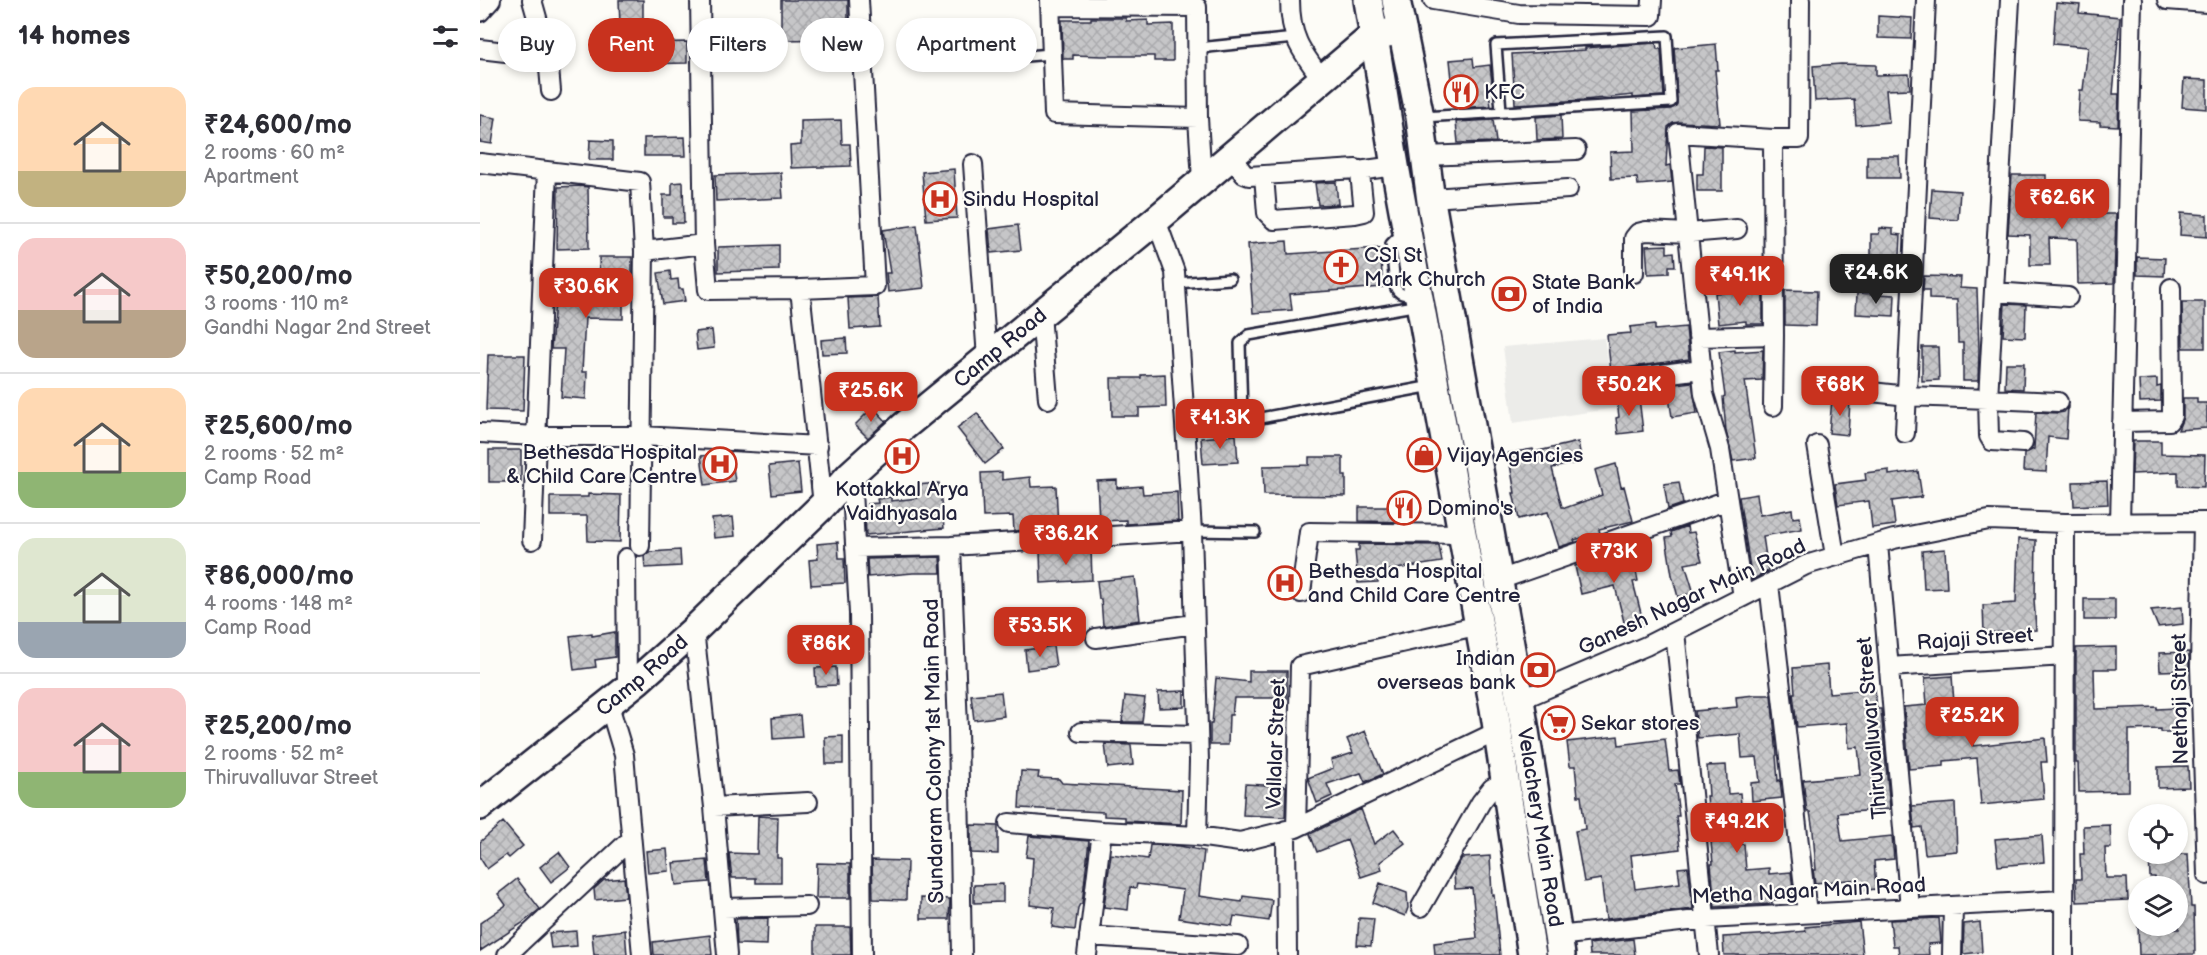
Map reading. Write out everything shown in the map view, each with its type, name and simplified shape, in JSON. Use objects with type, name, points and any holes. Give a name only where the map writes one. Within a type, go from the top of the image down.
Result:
[{"type":"main road","points":[[1368,0],[1395,166],[1480,625],[1532,955]]},
{"type":"main road","name":"Velachery Main Road","points":[[1396,0],[1420,117],[1431,198],[1520,700],[1559,946]]},
{"type":"main road","name":"Camp Road","points":[[480,806],[618,698],[694,630],[852,474],[903,427],[1156,220],[1373,36],[1402,30]]},
{"type":"street","points":[[480,12],[492,0]]},
{"type":"street","points":[[532,0],[537,18]]},
{"type":"street","points":[[700,0],[704,244],[708,290],[875,286],[859,0]]},
{"type":"street","points":[[1290,0],[1295,38],[1300,50],[1322,80]]},
{"type":"street","points":[[1433,0],[1519,14],[1651,16],[1653,0]]},
{"type":"street","points":[[1743,597],[1720,448],[1704,394],[1678,133],[1799,140],[1800,0]]},
{"type":"street","points":[[1905,433],[1926,0]]},
{"type":"street","points":[[2010,0],[1988,399],[1989,436],[1992,441],[2023,443]]},
{"type":"street","points":[[2120,523],[2132,0]]},
{"type":"street","points":[[2167,0],[2207,3]]},
{"type":"street","points":[[1198,117],[1054,114],[1050,3],[1197,7],[1198,117],[1202,180]]},
{"type":"street","points":[[480,49],[498,51]]},
{"type":"street","points":[[549,72],[551,91]]},
{"type":"street","points":[[1773,139],[1773,406]]},
{"type":"street","points":[[1425,156],[1576,150]]},
{"type":"street","points":[[1231,156],[1244,174],[1249,176],[1354,169],[1358,171],[1395,166]]},
{"type":"street","points":[[480,163],[640,182],[644,251],[640,546]]},
{"type":"street","points":[[973,165],[987,358]]},
{"type":"street","points":[[532,540],[547,171]]},
{"type":"street","points":[[1264,176],[1267,213],[1274,220],[1364,212],[1358,171]]},
{"type":"street","points":[[1431,198],[1568,189]]},
{"type":"street","points":[[1156,220],[1175,272],[1176,283],[1192,531],[1199,761],[1197,836]]},
{"type":"street","points":[[1634,273],[1634,238],[1638,232],[1688,233],[1737,229]]},
{"type":"street","points":[[644,251],[704,244]]},
{"type":"street","points":[[800,288],[823,505]]},
{"type":"street","points":[[2122,422],[2162,423],[2169,421],[2172,416],[2171,288]]},
{"type":"street","points":[[1994,292],[2068,297]]},
{"type":"street","points":[[1041,314],[1048,399]]},
{"type":"street","points":[[1698,337],[1774,335]]},
{"type":"street","points":[[1625,379],[1701,369]]},
{"type":"street","points":[[1853,390],[1908,396],[2058,402]]},
{"type":"street","points":[[480,433],[536,436],[642,436],[818,446]]},
{"type":"street","points":[[1817,445],[1835,556]]},
{"type":"street","points":[[852,474],[859,613],[862,955]]},
{"type":"street","points":[[1499,580],[1728,500]]},
{"type":"street","name":"Ganesh Nagar Main Road","points":[[1520,700],[1675,632],[1806,565],[1878,544],[1989,520],[2066,523],[2205,522]]},
{"type":"street","name":"Nethaji Street","points":[[2205,522],[2204,666],[2207,875]]},
{"type":"street","points":[[2064,955],[2066,523]]},
{"type":"street","points":[[855,548],[951,546],[1192,531]]},
{"type":"street","points":[[1301,593],[1309,532],[1463,534]]},
{"type":"street","name":"Thiruvalluvar Street","points":[[1878,544],[1910,908]]},
{"type":"street","name":"Sundaram Colony 1st Main Road","points":[[951,546],[958,739],[962,955]]},
{"type":"street","points":[[626,558],[618,698],[642,955]]},
{"type":"street","points":[[1769,584],[1807,913]]},
{"type":"street","points":[[1096,638],[1194,624]]},
{"type":"street","name":"Vallalar Street","points":[[1291,829],[1300,666],[1480,625]]},
{"type":"street","points":[[694,630],[714,807],[727,955]]},
{"type":"street","points":[[1675,632],[1709,955]]},
{"type":"street","name":"Rajaji Street","points":[[1889,667],[2065,656]]},
{"type":"street","points":[[1009,823],[1197,836],[1240,842],[1291,829],[1498,731]]},
{"type":"street","points":[[1081,732],[1197,735]]},
{"type":"street","points":[[1421,907],[1481,802],[1492,788],[1506,782]]},
{"type":"street","points":[[714,807],[808,802]]},
{"type":"street","points":[[1287,955],[1291,829]]},
{"type":"street","points":[[1087,955],[1102,831]]},
{"type":"street","points":[[507,955],[631,839]]},
{"type":"street","name":"Metha Nagar Main Road","points":[[1559,946],[1627,926],[1706,918],[2064,900]]},
{"type":"street","points":[[723,909],[807,906]]},
{"type":"street","points":[[1952,955],[1953,906]]},
{"type":"street","points":[[1089,936],[1238,946]]},
{"type":"lane","points":[[1420,117],[1671,102],[1667,36],[1496,45],[1501,111]]},
{"type":"lane","points":[[1198,48],[1295,38]]},
{"type":"lane","points":[[1037,55],[1051,54]]},
{"type":"lane","points":[[1176,283],[1230,279]]},
{"type":"lane","points":[[1420,300],[1249,335],[1240,343],[1242,414],[1255,419],[1436,385]]},
{"type":"lane","points":[[1192,531],[1255,532]]},
{"type":"shaded area","points":[[1604,338],[1616,408],[1513,423],[1503,347]]},
{"type":"building","points":[[619,0],[643,0],[643,18],[620,18]]},
{"type":"building","points":[[781,0],[848,0],[848,18],[800,18],[800,40],[788,40],[788,18],[781,18]]},
{"type":"building","points":[[2056,3],[2080,5],[2079,13],[2120,17],[2113,94],[2119,94],[2118,126],[2078,121],[2080,90],[2083,90],[2088,47],[2053,44]]},
{"type":"building","points":[[1878,16],[1912,18],[1911,39],[1878,38]]},
{"type":"building","points":[[1091,18],[1148,20],[1148,25],[1173,24],[1173,61],[1154,61],[1154,56],[1073,55],[1073,59],[1063,59],[1062,20],[1091,20]]},
{"type":"building","points":[[675,42],[687,42],[687,63],[675,63]]},
{"type":"building","points":[[1656,43],[1657,49],[1661,49],[1664,96],[1633,98],[1633,95],[1515,104],[1512,54]]},
{"type":"building","points":[[1716,44],[1718,70],[1715,70],[1720,124],[1679,122],[1668,127],[1666,166],[1670,165],[1672,182],[1638,185],[1637,178],[1611,179],[1610,152],[1634,151],[1633,111],[1671,109],[1677,104],[1674,48]]},
{"type":"building","points":[[1473,58],[1474,67],[1490,65],[1493,92],[1489,92],[1491,106],[1455,108],[1450,60]]},
{"type":"building","points":[[1876,65],[1876,75],[1909,74],[1910,89],[1886,90],[1889,122],[1856,125],[1854,99],[1815,101],[1813,66]]},
{"type":"building","points":[[2184,79],[2207,80],[2207,109],[2182,107]]},
{"type":"building","points":[[480,115],[496,118],[492,144],[480,142]]},
{"type":"building","points":[[1561,115],[1562,139],[1537,140],[1536,117]]},
{"type":"building","points":[[841,120],[842,144],[850,144],[851,166],[791,168],[790,146],[801,145],[801,121]]},
{"type":"building","points":[[1493,120],[1496,142],[1458,143],[1456,122]]},
{"type":"building","points":[[685,137],[686,156],[644,156],[644,138]]},
{"type":"building","points":[[590,140],[613,141],[613,160],[589,160]]},
{"type":"building","points":[[1704,146],[1722,147],[1722,191],[1697,191],[1697,174],[1703,174]]},
{"type":"building","points":[[1867,156],[1899,156],[1900,178],[1867,178]]},
{"type":"building","points":[[954,169],[957,218],[926,220],[922,172]]},
{"type":"building","points":[[781,173],[783,198],[716,201],[715,175]]},
{"type":"building","points":[[2012,175],[2046,175],[2046,211],[2073,212],[2073,214],[2116,214],[2114,283],[2078,284],[2077,239],[2049,238],[2050,265],[2030,265],[2030,235],[2008,234]]},
{"type":"building","points":[[683,182],[684,223],[672,223],[672,217],[663,217],[663,195],[672,195],[672,183]]},
{"type":"building","points":[[1336,182],[1338,204],[1318,205],[1315,183]]},
{"type":"building","points":[[558,187],[588,187],[589,248],[557,249]]},
{"type":"building","points":[[1932,189],[1960,191],[1958,220],[1930,218]]},
{"type":"building","points":[[2181,213],[2207,215],[2207,237],[2180,235]]},
{"type":"building","points":[[917,225],[924,288],[888,292],[886,273],[890,273],[883,230]]},
{"type":"building","points":[[1018,225],[1021,250],[991,253],[989,229]]},
{"type":"building","points":[[1880,228],[1893,229],[1893,234],[1901,235],[1900,256],[1871,255],[1871,234],[1879,234]]},
{"type":"building","points":[[1287,241],[1288,254],[1380,248],[1383,287],[1290,294],[1292,310],[1253,313],[1248,244]]},
{"type":"building","points":[[779,245],[779,270],[718,272],[718,247]]},
{"type":"building","points":[[1667,245],[1667,253],[1674,252],[1675,266],[1669,266],[1669,273],[1648,274],[1646,246]]},
{"type":"building","points":[[599,257],[632,257],[632,275],[623,276],[623,319],[585,318],[582,372],[587,372],[586,399],[561,397],[564,349],[551,349],[556,289],[600,290]]},
{"type":"building","points":[[2137,257],[2165,258],[2164,276],[2137,275]]},
{"type":"building","points":[[670,271],[671,280],[678,279],[679,289],[683,289],[685,301],[663,304],[658,273]]},
{"type":"building","points":[[1924,276],[1961,277],[1960,288],[1977,289],[1978,381],[1963,381],[1963,343],[1958,343],[1957,300],[1929,299],[1929,290],[1923,290]]},
{"type":"building","points":[[1785,290],[1817,291],[1816,326],[1785,325]]},
{"type":"building","points":[[1763,291],[1763,324],[1746,324],[1746,321],[1718,324],[1715,293]]},
{"type":"building","points":[[1857,293],[1895,295],[1894,316],[1856,314]]},
{"type":"building","points":[[878,297],[880,327],[850,329],[848,298]]},
{"type":"building","points":[[2182,302],[2205,302],[2205,348],[2183,348]]},
{"type":"building","points":[[2005,304],[2026,305],[2025,337],[2003,336]]},
{"type":"building","points":[[1655,324],[1655,330],[1686,327],[1689,359],[1624,368],[1611,372],[1607,335],[1631,333],[1630,327]]},
{"type":"building","points":[[712,330],[714,348],[697,350],[695,332]]},
{"type":"building","points":[[846,338],[847,353],[822,354],[821,340]]},
{"type":"building","points":[[1922,347],[1938,347],[1939,380],[1922,381]]},
{"type":"building","points":[[1735,350],[1735,352],[1763,350],[1762,380],[1745,381],[1756,458],[1733,461],[1726,431],[1723,397],[1725,396],[1719,352]]},
{"type":"building","points":[[488,355],[525,355],[523,411],[486,410]]},
{"type":"building","points":[[2006,363],[2024,363],[2023,389],[2005,388]]},
{"type":"building","points":[[1165,374],[1166,407],[1139,408],[1139,416],[1112,416],[1111,378],[1141,378],[1141,375]]},
{"type":"building","points":[[2157,379],[2157,387],[2161,386],[2161,401],[2140,402],[2139,380]]},
{"type":"building","points":[[1692,382],[1697,413],[1672,417],[1667,385]]},
{"type":"building","points":[[1639,398],[1643,431],[1618,434],[1617,401]]},
{"type":"building","points":[[2183,398],[2197,398],[2197,403],[2207,403],[2207,428],[2178,430],[2183,417]]},
{"type":"building","points":[[1832,399],[1850,401],[1848,435],[1829,433]]},
{"type":"building","points":[[873,407],[886,421],[868,438],[855,425]]},
{"type":"building","points":[[2068,407],[2066,439],[2048,437],[2046,472],[2023,471],[2024,454],[2034,449],[2036,412],[2058,413],[2064,412]]},
{"type":"building","points":[[977,413],[1004,449],[985,464],[957,428]]},
{"type":"building","points":[[1236,435],[1238,462],[1203,464],[1201,438]]},
{"type":"building","points":[[2133,441],[2161,441],[2161,454],[2205,455],[2204,487],[2178,486],[2178,472],[2132,474]]},
{"type":"building","points":[[1578,442],[1582,462],[1552,468],[1562,507],[1565,508],[1602,495],[1595,470],[1616,464],[1633,521],[1599,529],[1600,533],[1559,547],[1548,512],[1519,519],[1508,453],[1533,449],[1534,452]]},
{"type":"building","points":[[489,450],[521,450],[521,482],[489,482]]},
{"type":"building","points":[[731,453],[735,481],[705,485],[701,456]]},
{"type":"building","points":[[1309,457],[1343,457],[1346,496],[1264,495],[1263,466],[1309,465]]},
{"type":"building","points":[[798,463],[801,491],[772,494],[769,466]]},
{"type":"building","points":[[1889,470],[1889,475],[1918,471],[1922,497],[1892,501],[1895,525],[1872,528],[1869,501],[1838,505],[1835,484],[1866,480],[1865,473]]},
{"type":"building","points":[[1002,472],[1002,480],[1030,477],[1031,487],[1056,486],[1058,528],[1014,531],[1013,516],[983,517],[981,473]]},
{"type":"building","points":[[1117,480],[1117,488],[1142,486],[1143,494],[1177,492],[1178,521],[1126,524],[1126,520],[1099,521],[1097,481]]},
{"type":"building","points":[[2107,481],[2108,504],[2074,506],[2073,482]]},
{"type":"building","points":[[1679,482],[1683,504],[1668,509],[1664,484]]},
{"type":"building","points":[[939,483],[944,528],[866,535],[867,504],[878,503],[877,499],[891,497],[891,501],[918,498],[917,485]]},
{"type":"building","points":[[588,494],[621,495],[620,542],[588,541],[587,516],[550,516],[550,497],[588,497]]},
{"type":"building","points":[[1757,494],[1760,515],[1792,509],[1793,518],[1800,517],[1802,529],[1763,536],[1768,571],[1752,580],[1739,497]]},
{"type":"building","points":[[1359,507],[1407,507],[1407,522],[1359,521]]},
{"type":"building","points":[[733,517],[735,536],[714,538],[712,519]]},
{"type":"building","points":[[1687,526],[1688,533],[1694,532],[1702,561],[1685,564],[1694,593],[1678,597],[1666,538],[1672,537],[1671,532]]},
{"type":"building","points":[[2018,539],[2036,540],[2034,599],[2036,630],[1984,633],[1983,605],[2016,603]]},
{"type":"building","points":[[838,542],[839,558],[844,558],[845,583],[811,585],[809,560],[818,559],[817,544]]},
{"type":"building","points":[[1359,544],[1439,545],[1442,562],[1377,572],[1378,582],[1358,583],[1355,550],[1359,550]]},
{"type":"building","points":[[1091,549],[1092,580],[1041,583],[1040,552]]},
{"type":"building","points":[[1945,549],[1947,588],[1924,589],[1922,551]]},
{"type":"building","points":[[680,550],[681,566],[645,568],[644,556],[649,552]]},
{"type":"building","points":[[1610,556],[1611,560],[1633,556],[1638,581],[1633,582],[1644,625],[1626,630],[1615,586],[1581,594],[1575,566]]},
{"type":"building","points":[[940,557],[941,573],[868,577],[867,559]]},
{"type":"building","points":[[1135,577],[1140,620],[1103,626],[1097,581]]},
{"type":"building","points":[[2084,599],[2115,599],[2115,620],[2084,620]]},
{"type":"building","points":[[2182,607],[2183,624],[2158,627],[2151,610]]},
{"type":"building","points":[[615,632],[615,657],[595,660],[596,667],[574,670],[570,636],[592,633],[592,636]]},
{"type":"building","points":[[1053,646],[1056,666],[1027,670],[1025,650]]},
{"type":"building","points":[[2116,647],[2116,669],[2094,669],[2095,709],[2176,708],[2177,732],[2161,732],[2161,729],[2129,730],[2129,791],[2079,792],[2078,763],[2076,763],[2076,648]]},
{"type":"building","points":[[2189,652],[2189,670],[2160,671],[2159,653]]},
{"type":"building","points":[[1827,665],[1829,693],[1875,689],[1877,709],[1881,709],[1890,809],[1838,813],[1842,841],[1892,836],[1894,859],[1874,861],[1876,889],[1859,891],[1859,879],[1815,883],[1813,831],[1810,812],[1807,812],[1803,780],[1861,775],[1858,747],[1849,748],[1847,723],[1797,727],[1793,668]]},
{"type":"building","points":[[836,667],[837,685],[816,686],[815,668]]},
{"type":"building","points":[[1249,671],[1287,671],[1287,698],[1234,698],[1232,715],[1229,715],[1228,745],[1210,745],[1210,724],[1212,724],[1216,678],[1249,682]]},
{"type":"building","points":[[1952,676],[1954,703],[1969,702],[1973,746],[2045,738],[2047,762],[2041,762],[2044,799],[1981,805],[1977,758],[1944,761],[1944,766],[1909,769],[1904,707],[1927,705],[1925,678]]},
{"type":"building","points":[[1184,691],[1184,707],[1159,708],[1158,692]]},
{"type":"building","points":[[1001,692],[1004,716],[974,720],[971,695]]},
{"type":"building","points":[[1771,695],[1778,781],[1780,780],[1782,798],[1752,801],[1751,783],[1760,782],[1757,757],[1742,758],[1740,734],[1698,738],[1695,711],[1737,707],[1736,697]]},
{"type":"building","points":[[1125,696],[1145,698],[1142,722],[1122,722]]},
{"type":"building","points":[[800,715],[802,737],[773,739],[772,718]]},
{"type":"building","points":[[1365,731],[1383,774],[1365,782],[1361,773],[1327,784],[1332,796],[1317,803],[1308,778],[1333,768],[1331,760],[1353,753],[1347,739]]},
{"type":"building","points":[[843,736],[843,764],[826,764],[825,737]]},
{"type":"building","points":[[1618,736],[1619,745],[1665,739],[1669,771],[1678,770],[1680,784],[1675,784],[1680,849],[1631,855],[1635,889],[1680,883],[1678,868],[1688,867],[1693,909],[1606,919],[1601,879],[1584,882],[1575,831],[1585,829],[1581,796],[1578,796],[1575,766],[1570,766],[1567,742]]},
{"type":"building","points":[[1105,744],[1131,745],[1133,765],[1108,768]]},
{"type":"building","points":[[1726,765],[1728,794],[1740,793],[1742,817],[1730,818],[1733,845],[1744,844],[1746,870],[1769,868],[1769,874],[1791,872],[1794,898],[1772,900],[1772,904],[1715,907],[1707,766]]},
{"type":"building","points":[[2188,766],[2189,787],[2158,788],[2158,767]]},
{"type":"building","points":[[1021,771],[1039,772],[1038,778],[1059,779],[1062,783],[1182,790],[1181,824],[1125,821],[1125,817],[1104,816],[1104,812],[1019,808]]},
{"type":"building","points":[[1245,784],[1286,786],[1285,817],[1243,815]]},
{"type":"building","points":[[1955,803],[1957,851],[1925,854],[1922,827],[1914,828],[1912,806]]},
{"type":"building","points":[[1361,809],[1374,844],[1394,829],[1405,843],[1380,862],[1382,870],[1361,877],[1347,840],[1317,852],[1310,834]]},
{"type":"building","points":[[758,816],[778,817],[777,858],[781,858],[781,883],[756,883],[756,878],[732,878],[729,853],[757,854]]},
{"type":"building","points":[[503,822],[523,846],[509,858],[506,855],[487,869],[480,858],[480,842]]},
{"type":"building","points":[[971,825],[998,826],[998,854],[971,853]]},
{"type":"building","points":[[2110,825],[2111,848],[2105,848],[2106,878],[2127,878],[2128,900],[2077,902],[2076,879],[2081,879],[2080,854],[2084,854],[2083,826]]},
{"type":"building","points":[[2042,835],[2044,862],[1998,866],[1995,839]]},
{"type":"building","points":[[1029,836],[1089,841],[1082,904],[1078,908],[1075,930],[1052,927],[1054,908],[1030,905],[1033,858],[1026,857]]},
{"type":"building","points":[[1150,845],[1180,846],[1204,851],[1199,896],[1242,902],[1243,896],[1272,900],[1269,921],[1234,916],[1232,926],[1179,918],[1183,890],[1137,884],[1136,888],[1130,887],[1128,910],[1104,907],[1111,854],[1148,859]]},
{"type":"building","points":[[667,849],[669,871],[648,873],[646,851]]},
{"type":"building","points":[[559,852],[570,867],[551,882],[540,867]]},
{"type":"building","points":[[2188,854],[2191,907],[2194,907],[2195,954],[2139,955],[2138,936],[2188,936],[2188,876],[2150,876],[2149,864],[2188,864]]},
{"type":"building","points":[[1490,856],[1492,895],[1494,895],[1500,955],[1435,955],[1434,943],[1477,938],[1472,888],[1455,889],[1454,872],[1462,858]]},
{"type":"building","points":[[707,860],[709,882],[676,885],[673,863]]},
{"type":"building","points":[[872,860],[907,861],[906,900],[873,899]]},
{"type":"building","points":[[817,863],[850,864],[850,898],[816,898]]},
{"type":"building","points":[[624,878],[626,897],[595,900],[594,889],[604,880]]},
{"type":"building","points":[[517,879],[540,909],[480,951],[480,923],[506,905],[498,894]]},
{"type":"building","points":[[1380,883],[1407,893],[1408,908],[1405,916],[1373,903]]},
{"type":"building","points":[[1003,884],[1003,902],[974,903],[974,885]]},
{"type":"building","points":[[921,898],[950,899],[949,919],[921,919]]},
{"type":"building","points":[[768,918],[767,945],[737,944],[736,919]]},
{"type":"building","points":[[1359,918],[1374,919],[1371,946],[1357,945]]},
{"type":"building","points":[[1939,918],[1941,943],[1928,944],[1929,955],[1899,955],[1898,946],[1893,946],[1890,920]]},
{"type":"building","points":[[1859,922],[1863,955],[1724,955],[1723,937],[1806,931],[1805,927]]},
{"type":"building","points":[[1980,922],[1982,952],[1963,954],[1964,924]]},
{"type":"building","points":[[815,927],[850,927],[851,955],[815,955]]},
{"type":"building","points":[[625,930],[627,955],[594,955],[592,934]]},
{"type":"building","points":[[576,931],[577,946],[551,948],[549,933]]},
{"type":"building","points":[[710,935],[712,955],[654,955],[653,942]]},
{"type":"building","points":[[1633,939],[1635,955],[1590,955],[1589,944]]},
{"type":"place","name":"KFC","points":[[1461,92]]},
{"type":"place","name":"Sindu Hospital","points":[[940,199]]},
{"type":"place","name":"CSI St Mark Church","points":[[1341,267]]},
{"type":"place","name":"State Bank of India","points":[[1509,294]]},
{"type":"place","name":"Vijay Agencies","points":[[1424,455]]},
{"type":"place","name":"Kottakkal Arya Vaidhyasala","points":[[902,456]]},
{"type":"place","name":"Bethesda Hospital & Child Care Centre","points":[[720,464]]},
{"type":"place","name":"Domino's","points":[[1404,508]]},
{"type":"place","name":"Bethesda Hospital and Child Care Centre","points":[[1285,583]]},
{"type":"place","name":"Indian overseas bank","points":[[1538,670]]},
{"type":"place","name":"Sekar stores","points":[[1558,723]]}]
